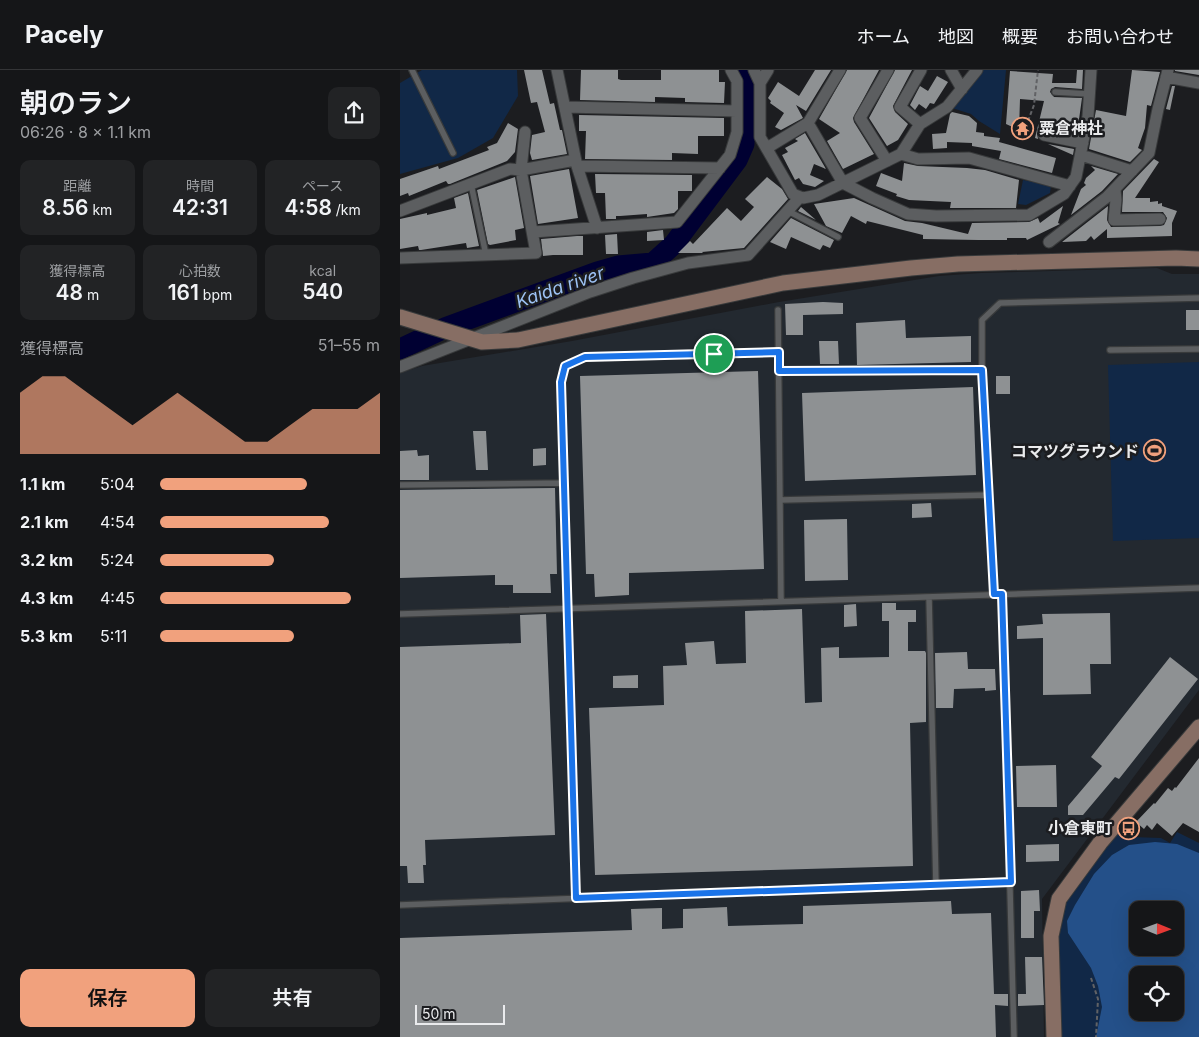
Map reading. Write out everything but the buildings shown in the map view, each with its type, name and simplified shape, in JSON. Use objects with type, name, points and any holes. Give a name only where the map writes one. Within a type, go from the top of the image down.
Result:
[{"type":"street","points":[[557,70],[576,163],[597,228]]},
{"type":"street","points":[[533,232],[678,222],[730,155],[738,132],[737,81],[731,70]]},
{"type":"street","points":[[754,70],[760,83],[760,137],[768,148],[792,194],[803,198],[818,195],[901,154],[920,124],[947,106],[977,70]]},
{"type":"street","points":[[760,83],[768,70]]},
{"type":"street","points":[[768,148],[808,123],[840,70]]},
{"type":"street","points":[[887,161],[860,118],[888,70]]},
{"type":"street","points":[[920,124],[900,107],[921,70]]},
{"type":"street","points":[[951,70],[962,89]]},
{"type":"street","points":[[808,123],[843,183],[908,214],[936,216],[1030,215],[1064,194],[1076,177],[1088,116],[1091,70]]},
{"type":"street","points":[[1049,242],[1115,190],[1150,153],[1167,74],[1199,83]]},
{"type":"street","points":[[565,107],[737,111]]},
{"type":"street","points":[[400,258],[536,253],[521,170],[525,132]]},
{"type":"street","points":[[1044,135],[1132,171]]},
{"type":"street","points":[[901,154],[918,159],[969,158],[1070,186]]},
{"type":"street","points":[[400,211],[510,170],[576,163],[720,168]]},
{"type":"street","points":[[1115,190],[1114,220],[1160,219]]},
{"type":"street","points":[[400,367],[590,292],[633,278],[688,263],[748,256],[800,197]]},
{"type":"street","points":[[400,317],[482,342],[518,340],[783,283],[911,268],[1010,262],[1199,259]]},
{"type":"street","points":[[1054,1037],[1051,936],[1059,899],[1100,843],[1197,734]]},
{"type":"lane","points":[[412,70],[453,153]]},
{"type":"lane","points":[[1055,92],[1089,94]]},
{"type":"lane","points":[[471,184],[486,255]]},
{"type":"lane","points":[[788,211],[838,237]]},
{"type":"lane","points":[[994,594],[982,370],[982,320],[1000,303],[1199,298]]},
{"type":"lane","points":[[778,310],[781,601]]},
{"type":"lane","points":[[1110,350],[1199,349]]},
{"type":"lane","points":[[576,898],[561,382],[565,366],[585,357],[779,352]]},
{"type":"lane","points":[[779,371],[982,370]]},
{"type":"lane","points":[[400,485],[564,483]]},
{"type":"lane","points":[[780,500],[989,494]]},
{"type":"lane","points":[[400,614],[1199,588]]},
{"type":"lane","points":[[1002,594],[1014,1037]]},
{"type":"lane","points":[[929,597],[936,885]]},
{"type":"lane","points":[[400,904],[1011,882]]},
{"type":"path","points":[[1028,121],[1034,105],[1038,70]]},
{"type":"path","points":[[1091,978],[1098,1000],[1096,1037]]},
{"type":"shaded area","points":[[422,70],[517,70],[518,96],[493,138],[458,158],[400,174],[400,83]]},
{"type":"shaded area","points":[[982,70],[1006,70],[1000,134],[971,114],[952,108]]},
{"type":"shaded area","points":[[1023,180],[1051,185],[1050,193],[1026,205],[1018,204]]},
{"type":"shaded area","points":[[1157,268],[1172,274],[1199,274],[1199,690],[1042,899],[1044,1037],[400,1037],[400,373],[422,366],[572,341],[779,302],[939,276]]},
{"type":"shaded area","name":"コマツグラウンド","points":[[1199,362],[1199,538],[1113,541],[1108,365]]},
{"type":"shaded area","points":[[1121,818],[1132,837],[1161,838],[1170,843],[1177,832],[1199,843],[1199,1037],[1058,1037],[1055,920],[1059,899]]},
{"type":"shaded area","points":[[1155,842],[1177,844],[1199,853],[1199,1037],[1096,1037],[1102,1007],[1098,986],[1091,968],[1068,933],[1067,921],[1094,874],[1112,855],[1129,845]]},
{"type":"waterway","name":"Kaida river","points":[[400,349],[447,327],[597,272],[618,266],[653,263],[674,244],[737,160],[744,144],[744,88],[740,70]]},
{"type":"place","name":"粟倉神社","points":[[1023,128]]},
{"type":"place","name":"コマツグラウンド","points":[[1155,451]]},
{"type":"place","name":"小倉東町","points":[[1128,828]]},
{"type":"route","points":[[779,352],[779,371],[982,370],[994,594],[1002,594],[1011,882],[576,898],[561,382],[565,366],[585,357],[714,354],[779,352]]}]
